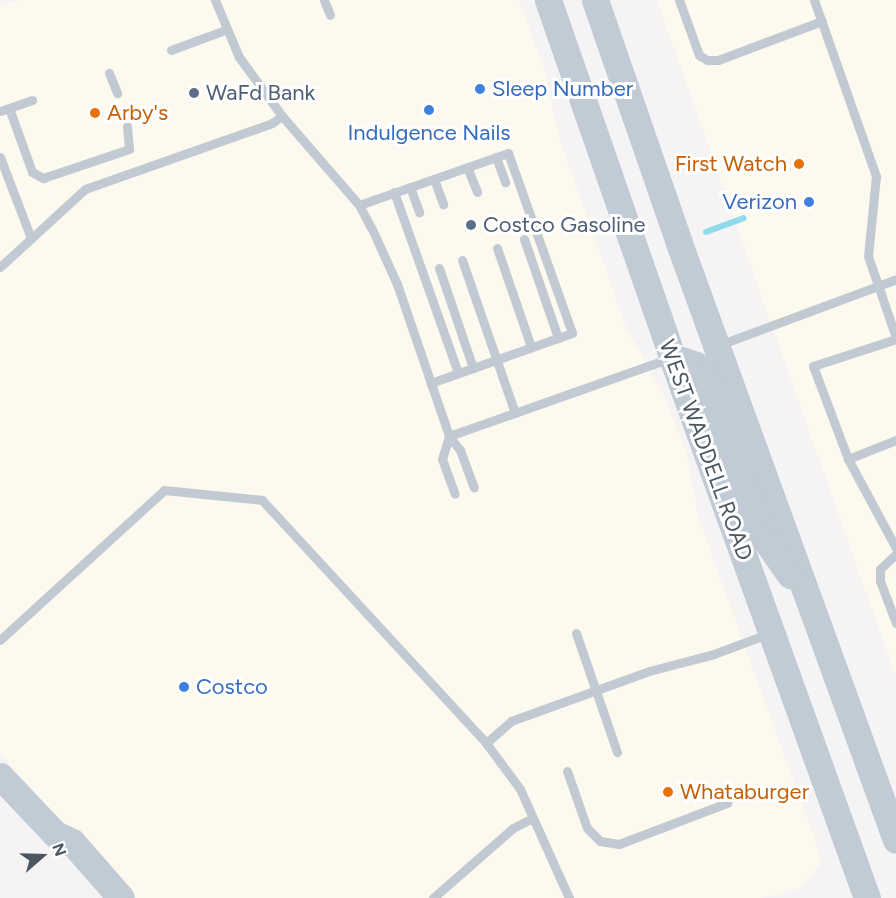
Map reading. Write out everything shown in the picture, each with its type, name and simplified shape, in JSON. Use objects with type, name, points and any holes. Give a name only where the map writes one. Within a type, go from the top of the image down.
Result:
[{"type":"main road","name":"WEST WADDELL ROAD","points":[[548,0],[672,357],[867,898]]},
{"type":"main road","name":"WEST WADDELL ROAD","points":[[595,0],[716,345],[896,840]]},
{"type":"main road","points":[[672,357],[696,365],[704,373],[765,539],[811,605]]},
{"type":"main road","points":[[0,776],[55,834],[72,842],[121,898]]},
{"type":"main road","points":[[55,834],[55,850],[97,898]]},
{"type":"lane","points":[[215,0],[225,30],[239,57],[282,116],[359,205],[397,284],[449,436],[460,450],[474,488]]},
{"type":"lane","points":[[324,0],[330,15]]},
{"type":"lane","points":[[679,0],[699,55],[707,60],[718,60],[822,21]]},
{"type":"lane","points":[[814,0],[876,176],[868,235],[868,256],[876,286],[896,339],[813,366],[848,459],[896,548]]},
{"type":"lane","points":[[171,50],[225,30]]},
{"type":"lane","points":[[109,73],[117,93]]},
{"type":"lane","points":[[32,100],[4,109],[32,172],[43,178],[129,149],[127,126]]},
{"type":"lane","points":[[0,267],[85,189],[272,123],[282,116]]},
{"type":"lane","points":[[359,205],[508,153],[572,333],[431,383]]},
{"type":"lane","points":[[496,157],[505,182]]},
{"type":"lane","points":[[0,158],[31,238]]},
{"type":"lane","points":[[467,167],[477,192]]},
{"type":"lane","points":[[434,179],[442,204]]},
{"type":"lane","points":[[410,187],[419,212]]},
{"type":"lane","points":[[394,192],[458,373]]},
{"type":"lane","points":[[524,239],[558,338]]},
{"type":"lane","points":[[497,248],[531,347]]},
{"type":"lane","points":[[462,260],[514,413]]},
{"type":"lane","points":[[439,268],[473,368]]},
{"type":"lane","points":[[716,345],[896,279]]},
{"type":"lane","points":[[449,436],[672,357]]},
{"type":"lane","points":[[449,436],[442,459],[455,494]]},
{"type":"lane","points":[[848,459],[896,440]]},
{"type":"lane","points":[[0,640],[164,489],[243,496],[262,500],[486,743],[520,789],[569,898]]},
{"type":"lane","points":[[896,554],[880,569],[880,581],[896,622]]},
{"type":"lane","points":[[486,743],[511,721],[772,632]]},
{"type":"lane","points":[[576,633],[594,691],[618,752]]},
{"type":"lane","points":[[567,771],[587,828],[600,841],[619,844],[727,802]]},
{"type":"lane","points":[[433,898],[513,828],[533,818]]},
{"type":"shaded area","points":[[17,0],[519,0],[545,71],[559,137],[626,327],[667,401],[687,457],[699,519],[818,849],[821,863],[801,888],[761,898],[131,898],[0,753],[0,6]]},
{"type":"shaded area","points":[[657,0],[896,0],[896,677]]},
{"type":"waterway","points":[[706,232],[744,218]]},
{"type":"place","name":"Sleep Number","points":[[480,89]]},
{"type":"place","name":"WaFd Bank","points":[[194,93]]},
{"type":"place","name":"Indulgence Nails","points":[[429,110]]},
{"type":"place","name":"Arby's","points":[[95,113]]},
{"type":"place","name":"First Watch","points":[[799,164]]},
{"type":"place","name":"Verizon","points":[[809,202]]},
{"type":"place","name":"Costco Gasoline","points":[[471,225]]},
{"type":"place","name":"Costco","points":[[184,687]]},
{"type":"place","name":"Whataburger","points":[[668,792]]}]
